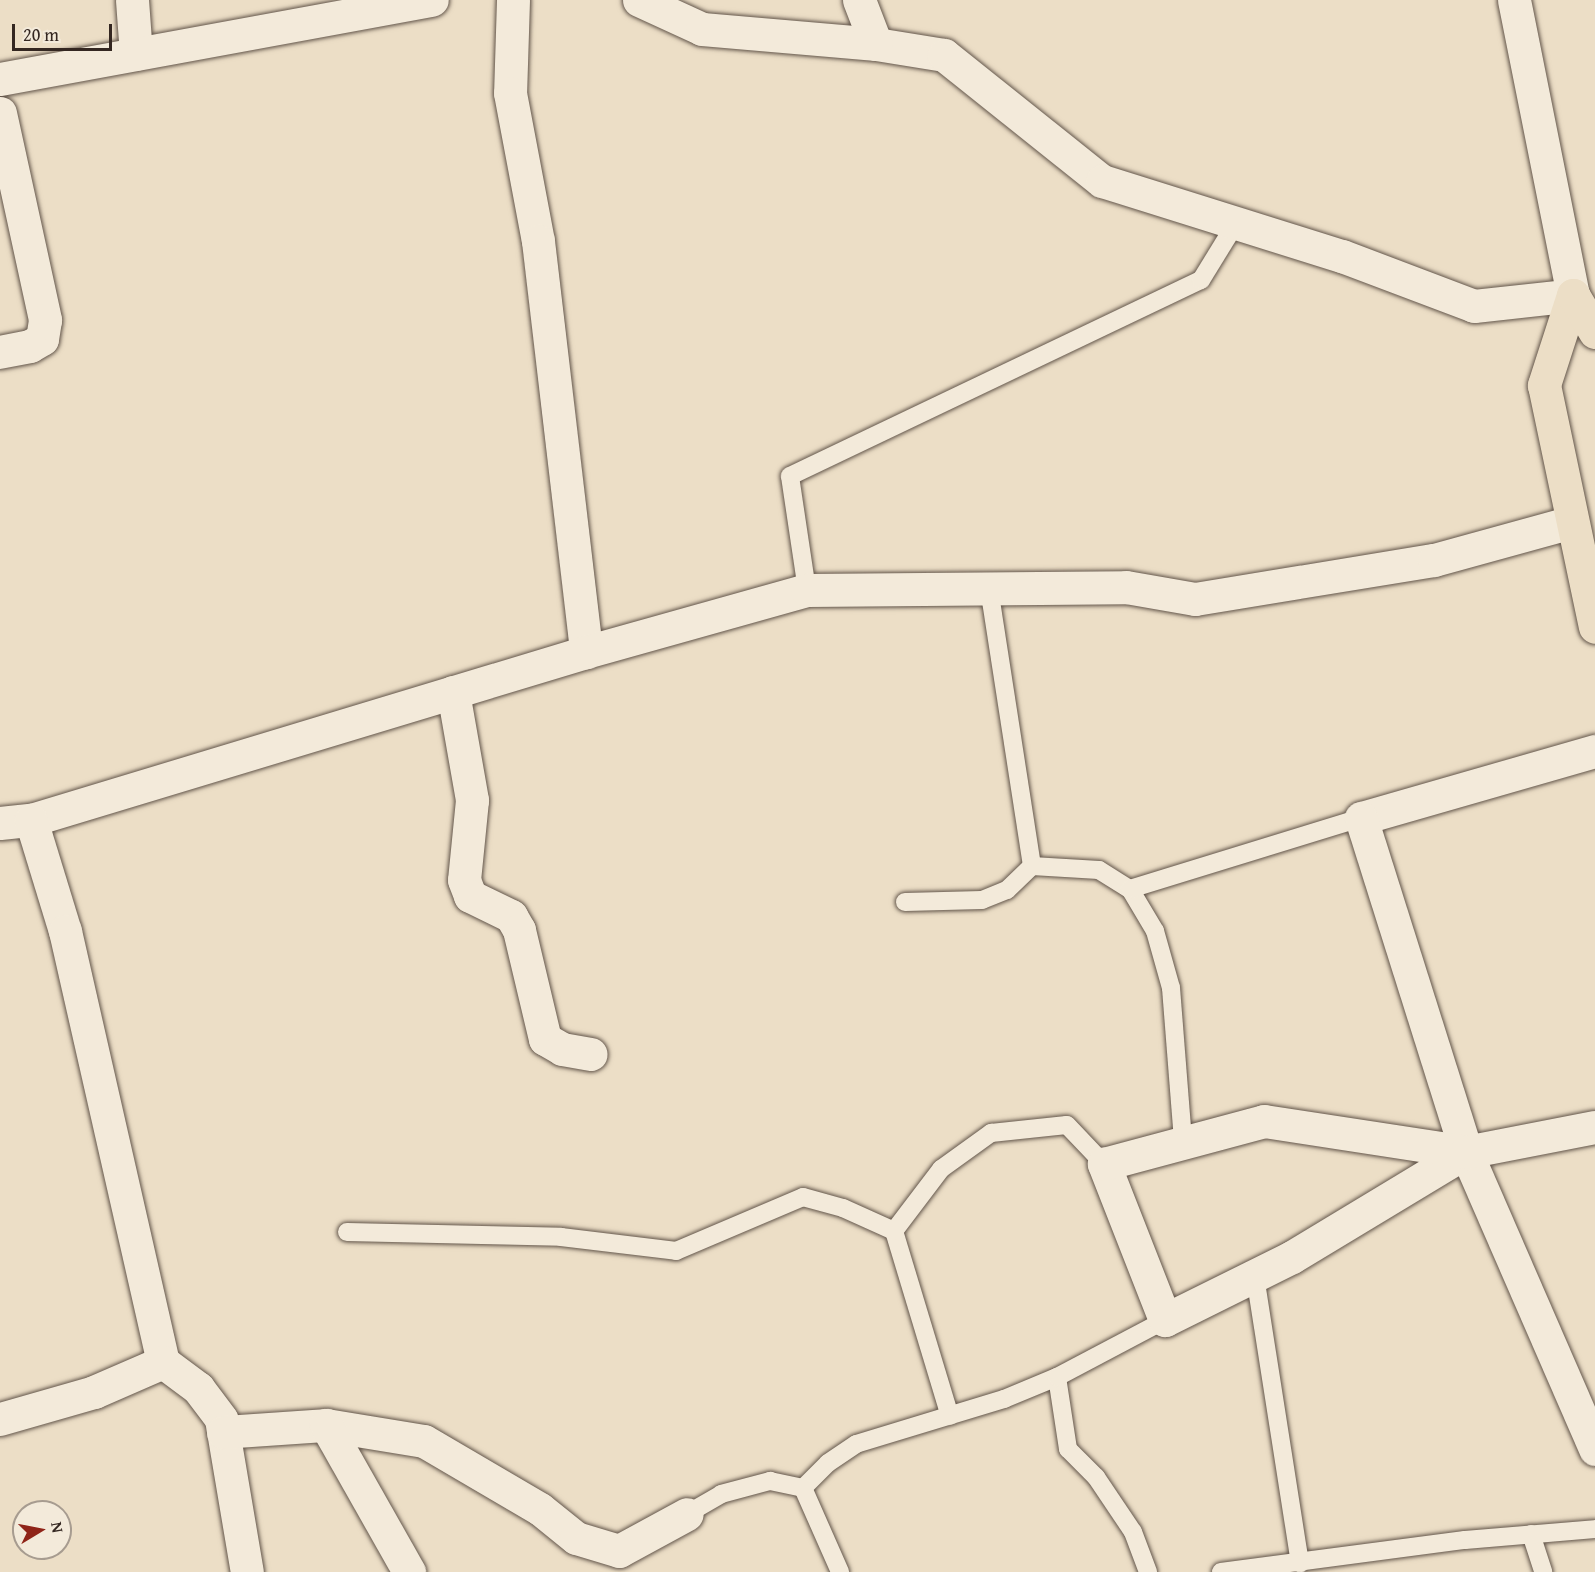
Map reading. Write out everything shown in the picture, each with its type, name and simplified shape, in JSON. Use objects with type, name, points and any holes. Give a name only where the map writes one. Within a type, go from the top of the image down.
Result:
[{"type":"main road","points":[[1573,295],[1595,332]]},
{"type":"main road","points":[[1573,295],[1544,385],[1595,627]]},
{"type":"street","points":[[132,0],[136,54]]},
{"type":"street","points":[[0,79],[432,0]]},
{"type":"street","points":[[513,0],[510,93],[538,241],[586,652]]},
{"type":"street","points":[[639,0],[702,29],[876,44],[944,55],[1102,181],[1342,256],[1474,306],[1573,295],[1514,0]]},
{"type":"street","points":[[858,0],[876,44]]},
{"type":"street","points":[[0,113],[45,320],[42,339],[30,346],[0,352]]},
{"type":"street","points":[[247,1572],[221,1419],[198,1388],[163,1362],[66,931],[16,821],[586,652],[807,590],[1126,587],[1195,599],[1434,560],[1572,522]]},
{"type":"street","points":[[453,692],[472,800],[464,880],[470,897],[511,916],[519,930],[546,1039],[562,1048],[591,1054]]},
{"type":"street","points":[[1595,751],[1361,818],[1466,1152],[1595,1449]]},
{"type":"street","points":[[1466,1152],[1264,1121],[1104,1164],[1166,1320],[1256,1276],[1466,1152],[1595,1127]]},
{"type":"street","points":[[0,1419],[94,1392],[163,1362]]},
{"type":"street","points":[[224,1432],[326,1425],[424,1441],[540,1509],[576,1538],[619,1551],[687,1514]]},
{"type":"street","points":[[326,1425],[409,1572]]},
{"type":"lane","points":[[807,590],[790,476],[1201,280],[1236,223]]},
{"type":"lane","points":[[989,588],[1032,866]]},
{"type":"lane","points":[[1130,889],[1361,818]]},
{"type":"lane","points":[[905,902],[982,900],[1007,890],[1032,866],[1099,870],[1130,889],[1155,932],[1171,988],[1183,1142]]},
{"type":"lane","points":[[894,1231],[941,1169],[991,1133],[1067,1125],[1104,1164]]},
{"type":"lane","points":[[347,1232],[561,1237],[676,1251],[803,1197],[843,1208],[894,1231],[950,1416]]},
{"type":"lane","points":[[1256,1276],[1300,1564]]},
{"type":"lane","points":[[803,1488],[828,1463],[856,1444],[950,1416],[1058,1377],[1166,1320]]},
{"type":"lane","points":[[1058,1377],[1068,1449],[1096,1478],[1133,1532],[1148,1572]]},
{"type":"lane","points":[[687,1514],[721,1494],[770,1481],[803,1488]]},
{"type":"lane","points":[[803,1488],[840,1572]]},
{"type":"lane","points":[[1221,1572],[1265,1570],[1532,1534],[1595,1529]]},
{"type":"lane","points":[[1532,1534],[1543,1572]]}]
